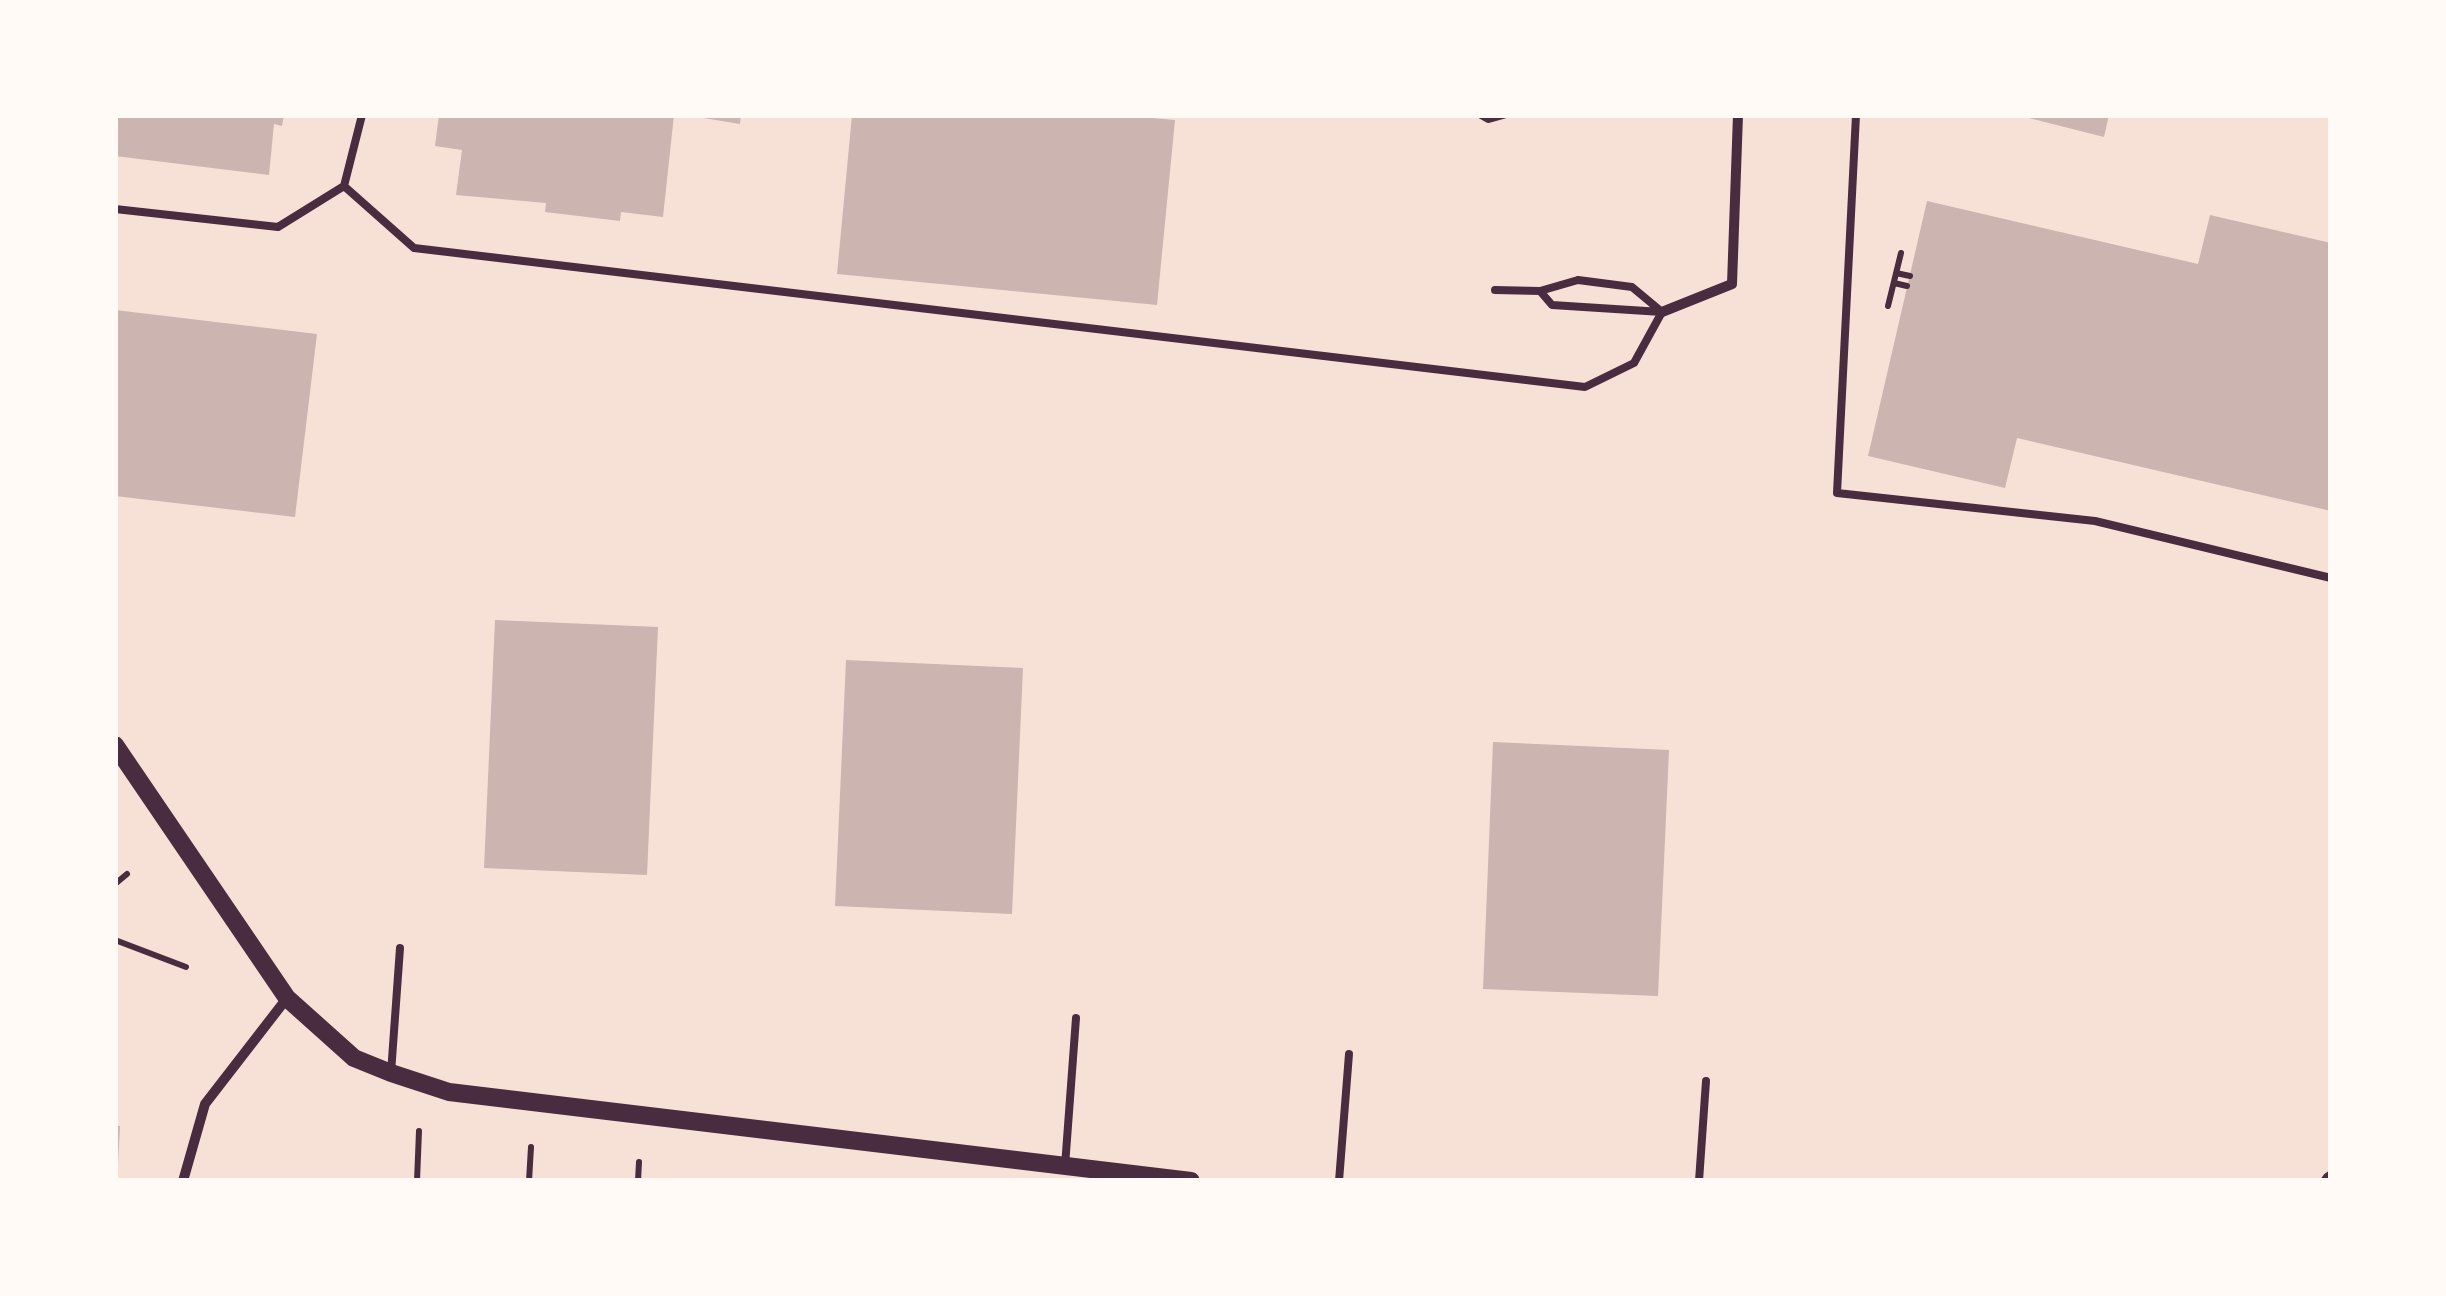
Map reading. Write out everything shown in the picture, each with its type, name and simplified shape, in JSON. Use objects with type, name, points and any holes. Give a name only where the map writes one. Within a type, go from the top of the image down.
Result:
[{"type":"street","points":[[1662,312],[1732,284],[1738,115]]},
{"type":"street","points":[[115,745],[287,998],[354,1058],[391,1073],[448,1092],[1066,1166],[1085,1175],[1191,1181]]},
{"type":"street","points":[[183,1181],[205,1104],[287,998]]},
{"type":"lane","points":[[115,208],[278,227],[344,186],[362,115]]},
{"type":"lane","points":[[1856,115],[1837,493],[2095,522],[2331,578]]},
{"type":"lane","points":[[344,186],[414,248],[1585,387],[1634,363],[1662,312]]},
{"type":"lane","points":[[1495,290],[1540,291],[1578,280],[1632,288],[1662,312]]},
{"type":"lane","points":[[1540,291],[1552,305],[1662,312]]},
{"type":"lane","points":[[391,1073],[400,948]]},
{"type":"lane","points":[[1066,1166],[1076,1018]]},
{"type":"lane","points":[[1339,1181],[1349,1054]]},
{"type":"lane","points":[[1699,1181],[1706,1081]]},
{"type":"path","points":[[1479,115],[1488,120],[1506,115]]},
{"type":"path","points":[[1888,306],[1900,253]]},
{"type":"path","points":[[1897,269],[1910,276]]},
{"type":"path","points":[[1893,287],[1907,286]]},
{"type":"path","points":[[115,884],[128,874]]},
{"type":"path","points":[[115,940],[186,967]]},
{"type":"path","points":[[417,1181],[419,1132]]},
{"type":"path","points":[[530,1181],[531,1147]]},
{"type":"path","points":[[638,1181],[639,1162]]},
{"type":"building","points":[[115,115],[284,115],[282,126],[274,124],[269,175],[115,156]]},
{"type":"building","points":[[439,115],[674,115],[663,217],[621,212],[620,221],[545,212],[546,203],[456,195],[462,150],[435,146]]},
{"type":"building","points":[[685,115],[741,115],[740,124]]},
{"type":"building","points":[[852,115],[1118,115],[1175,120],[1157,305],[837,274]]},
{"type":"building","points":[[2017,115],[2109,115],[2104,137]]},
{"type":"building","points":[[1927,201],[2198,264],[2210,215],[2331,243],[2331,511],[2017,438],[2005,488],[1868,456]]},
{"type":"building","points":[[115,310],[317,334],[295,517],[115,496]]},
{"type":"building","points":[[495,620],[658,627],[647,875],[484,868]]},
{"type":"building","points":[[846,660],[1023,668],[1012,914],[835,906]]},
{"type":"building","points":[[1493,742],[1669,750],[1658,996],[1483,989]]},
{"type":"building","points":[[115,1126],[120,1126],[118,1164],[115,1164]]}]
